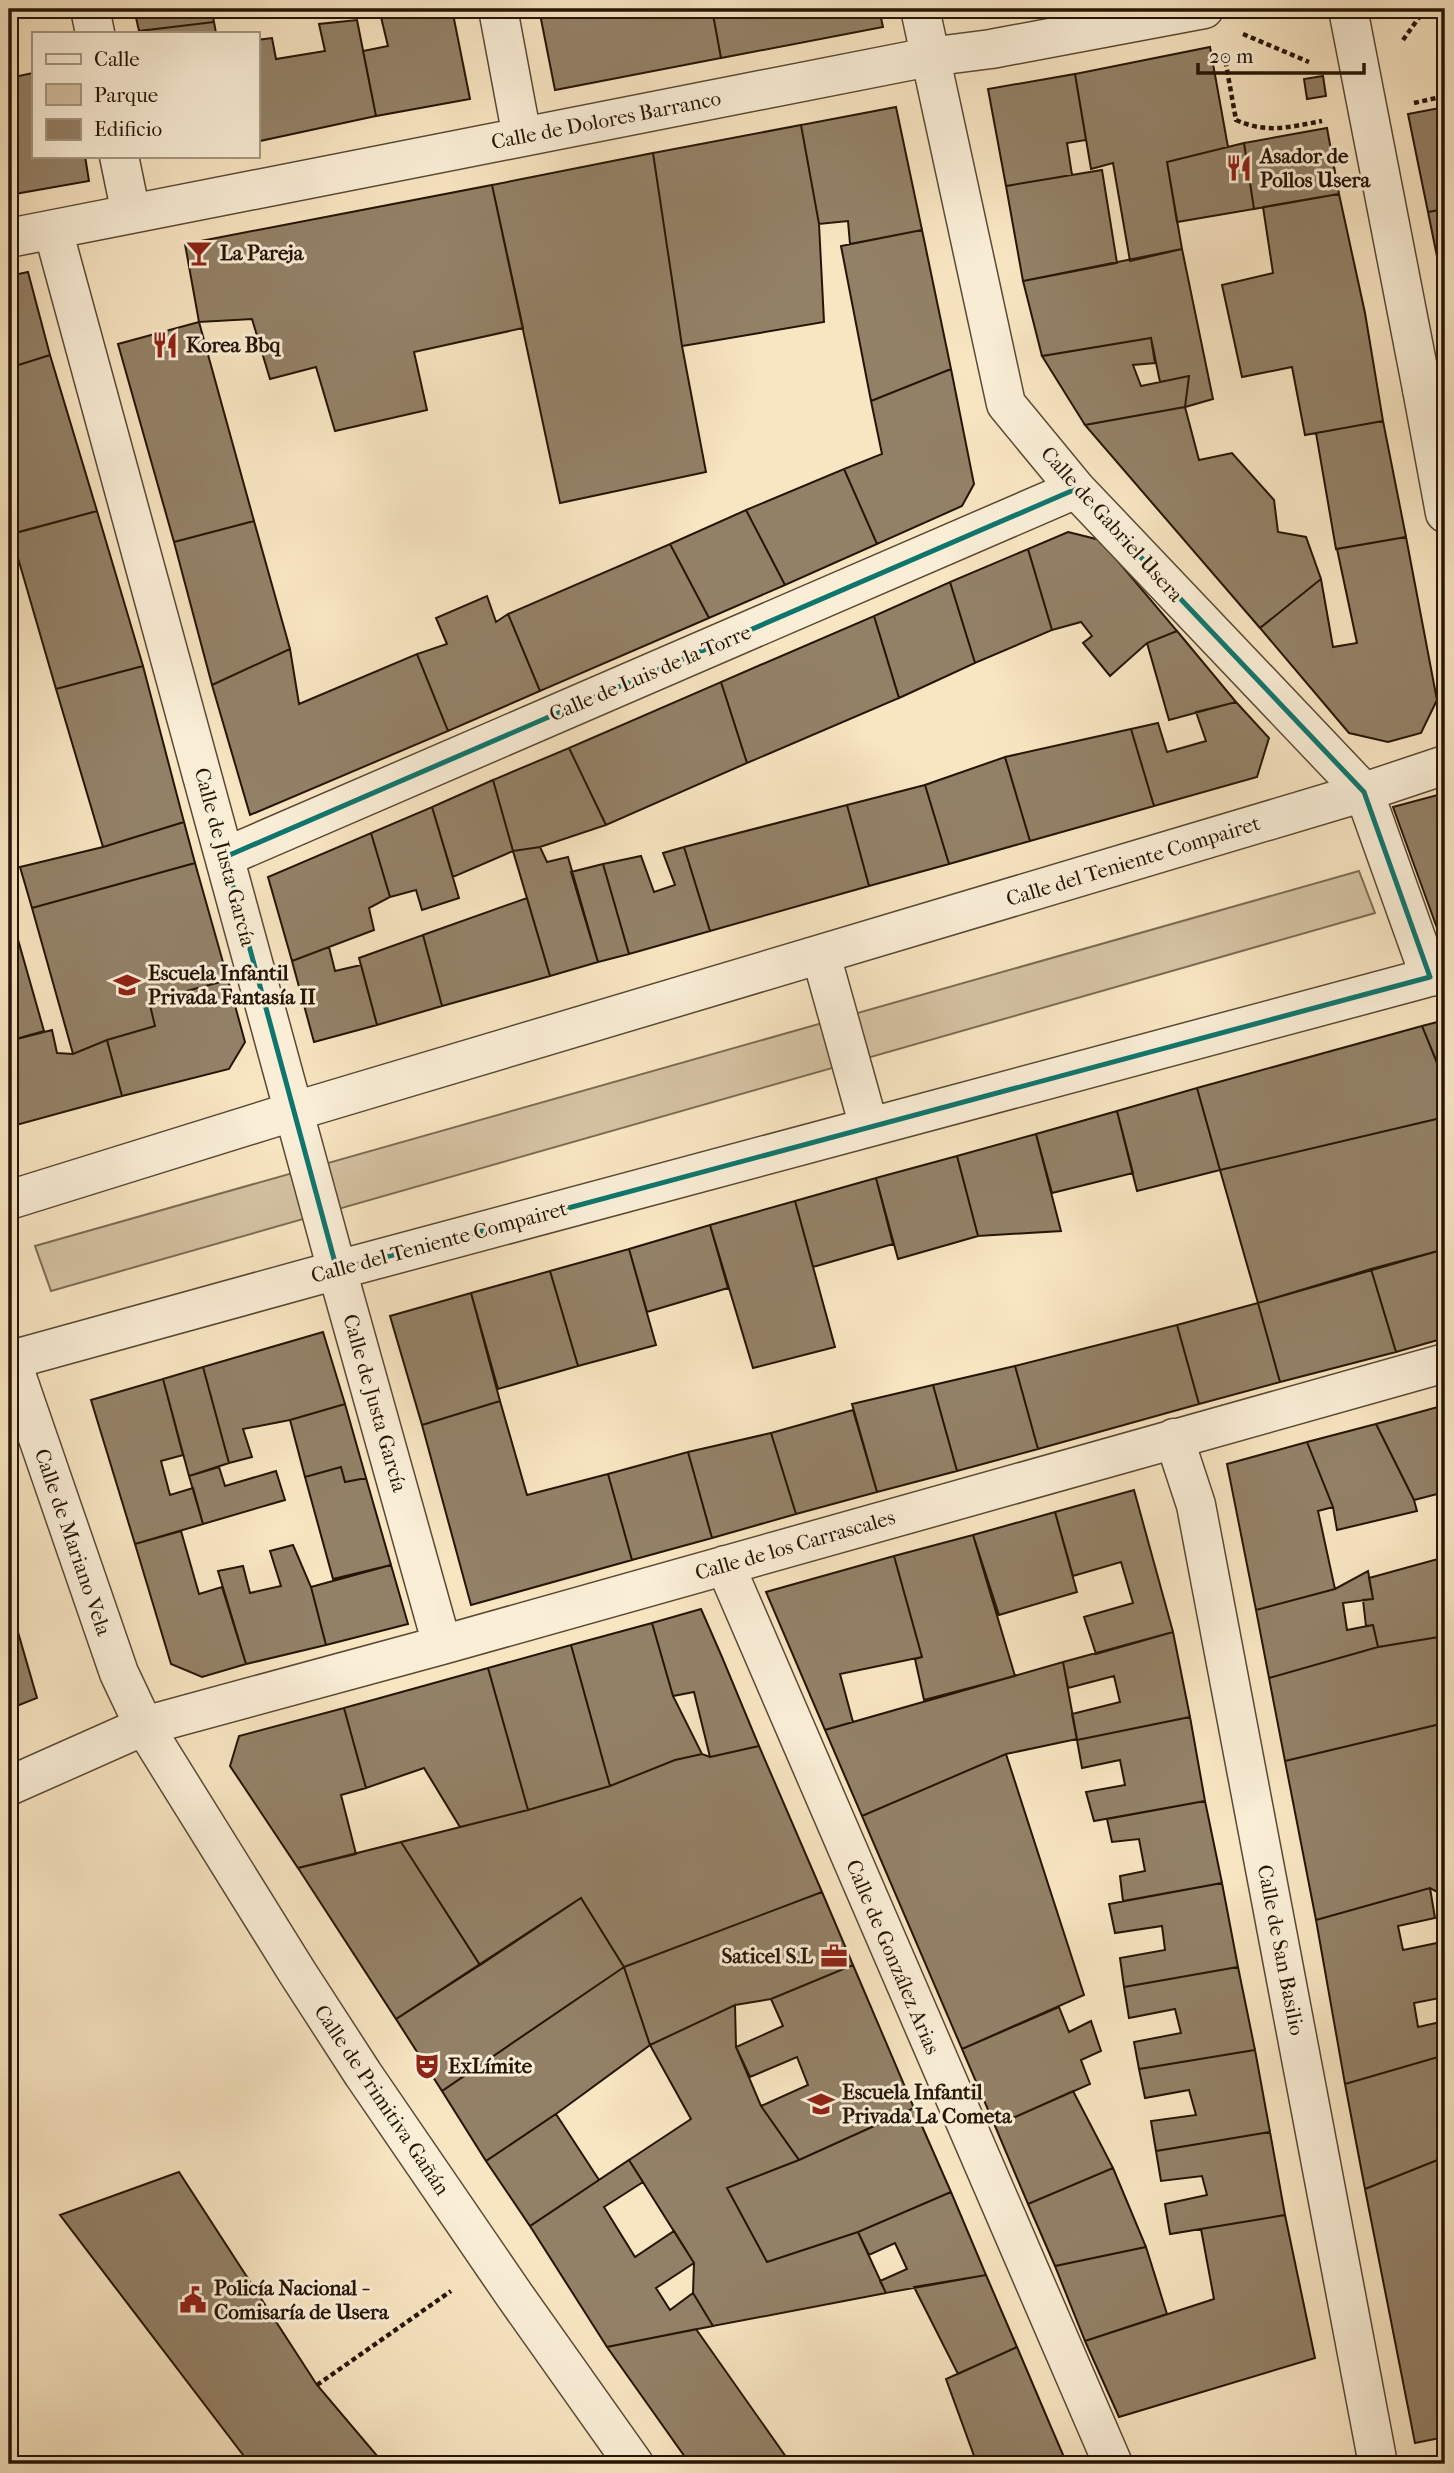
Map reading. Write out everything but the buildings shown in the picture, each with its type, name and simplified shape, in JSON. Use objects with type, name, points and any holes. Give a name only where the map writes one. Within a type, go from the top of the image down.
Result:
[{"type":"street","points":[[90,9],[95,32]]},
{"type":"street","points":[[498,9],[522,137]]},
{"type":"street","name":"Calle de Gabriel Usera","points":[[920,9],[1006,404],[1076,489],[1364,792],[1438,976]]},
{"type":"street","name":"Calle de Dolores Barranco","points":[[9,238],[929,57],[991,49],[1204,9]]},
{"type":"street","points":[[1348,9],[1434,386],[1445,513]]},
{"type":"street","points":[[119,158],[131,214]]},
{"type":"street","name":"Calle de Justa García","points":[[53,230],[442,1645]]},
{"type":"street","name":"Calle de Luis de la Torre","points":[[225,858],[1076,489]]},
{"type":"street","name":"Calle del Teniente Compairet","points":[[9,1200],[295,1111],[1364,792],[1445,765]]},
{"type":"street","points":[[821,955],[869,1127]]},
{"type":"street","name":"Calle del Teniente Compairet","points":[[10,1357],[1438,976]]},
{"type":"street","name":"Calle de Mariano Vela","points":[[10,1357],[118,1673],[144,1726]]},
{"type":"street","name":"Calle de los Carrascales","points":[[9,1786],[144,1726],[1445,1363]]},
{"type":"street","name":"Calle de San Basilio","points":[[1174,1438],[1196,1505],[1378,2464]]},
{"type":"street","name":"Calle de González Arias","points":[[724,1565],[1113,2464]]},
{"type":"street","name":"Calle de Primitiva Gañán","points":[[144,1726],[296,1972],[363,2074],[507,2285],[634,2464]]},
{"type":"path","points":[[1237,32],[1320,67]]},
{"type":"path","points":[[1223,46],[1236,120],[1252,127],[1272,130],[1326,120]]},
{"type":"path","points":[[1408,104],[1445,96]]},
{"type":"path","points":[[317,2385],[459,2285]]},
{"type":"highlighted area","points":[[1076,489],[1364,792],[1430,977],[337,1270],[225,857]]},
{"type":"green space","points":[[1359,871],[1375,913],[51,1291],[35,1246]]},
{"type":"place","name":"Asador de Pollos Usera","points":[[1239,168]]},
{"type":"place","name":"La Pareja","points":[[199,253]]},
{"type":"place","name":"Korea Bbq","points":[[165,345]]},
{"type":"place","name":"Escuela Infantil Privada Fantasía II","points":[[127,985]]},
{"type":"place","name":"Saticel S.L","points":[[834,1956]]},
{"type":"place","name":"ExLímite","points":[[427,2066]]},
{"type":"place","name":"Escuela Infantil Privada La Cometa","points":[[821,2104]]},
{"type":"place","name":"Policía Nacional - Comisaría de Usera","points":[[193,2300]]}]
